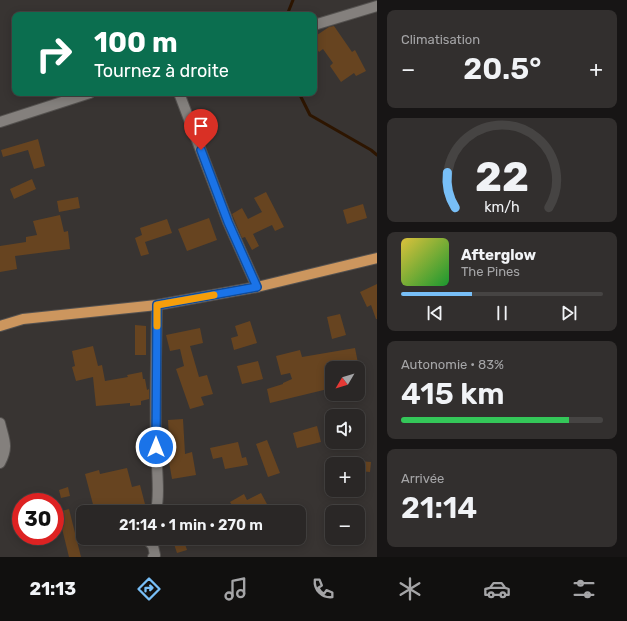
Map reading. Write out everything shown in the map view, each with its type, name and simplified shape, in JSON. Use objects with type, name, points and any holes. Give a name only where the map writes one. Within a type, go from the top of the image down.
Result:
[{"type":"main road","points":[[0,326],[23,319],[157,305],[257,287],[377,258]]},
{"type":"street","points":[[317,24],[377,6]]},
{"type":"street","points":[[0,122],[81,96]]},
{"type":"street","points":[[180,96],[228,222],[257,287]]},
{"type":"street","points":[[156,505],[157,305]]},
{"type":"street","points":[[0,423],[6,446],[5,454],[0,463]]},
{"type":"street","points":[[153,545],[155,555],[153,557]]},
{"type":"building","points":[[334,26],[352,52],[355,50],[366,71],[356,76],[354,73],[341,82],[330,66],[333,63],[323,49],[319,52],[317,49],[317,35],[329,27]]},
{"type":"building","points":[[38,139],[45,166],[34,169],[28,150],[3,157],[1,150]]},
{"type":"building","points":[[32,179],[36,189],[14,199],[10,189]]},
{"type":"building","points":[[266,192],[284,227],[275,231],[272,225],[253,234],[259,246],[252,250],[245,237],[242,238],[232,214],[242,208],[248,219],[262,212],[254,198]]},
{"type":"building","points":[[78,197],[80,208],[59,212],[57,201]]},
{"type":"building","points":[[363,204],[367,218],[347,224],[343,210]]},
{"type":"building","points":[[60,215],[64,232],[68,231],[70,249],[15,256],[17,269],[0,272],[0,246],[26,242],[26,237],[37,235],[33,221]]},
{"type":"building","points":[[209,218],[217,240],[187,251],[178,229]]},
{"type":"building","points":[[167,219],[172,233],[145,242],[149,254],[141,256],[135,238],[142,235],[140,228]]},
{"type":"building","points":[[377,284],[376,319],[371,305],[367,307],[360,292]]},
{"type":"building","points":[[340,314],[346,335],[332,339],[327,317]]},
{"type":"building","points":[[250,321],[257,343],[234,350],[231,338],[238,336],[235,326]]},
{"type":"building","points":[[135,325],[146,326],[146,355],[135,355]]},
{"type":"building","points":[[200,328],[203,343],[190,346],[199,377],[207,375],[213,394],[201,397],[204,405],[190,409],[176,369],[184,366],[180,349],[170,351],[166,335]]},
{"type":"building","points":[[93,346],[98,366],[102,365],[105,381],[128,377],[127,375],[142,372],[147,390],[149,389],[149,399],[141,401],[141,405],[130,406],[130,403],[96,406],[93,377],[76,381],[72,367],[75,366],[72,351]]},
{"type":"building","points":[[355,348],[358,361],[325,361],[325,390],[270,403],[267,389],[283,384],[292,379],[290,373],[281,375],[276,356],[300,350],[302,357]]},
{"type":"building","points":[[258,361],[263,379],[242,384],[237,366]]},
{"type":"building","points":[[183,419],[185,454],[192,452],[196,475],[172,479],[168,456],[170,456],[168,420]]},
{"type":"building","points":[[317,426],[321,442],[297,448],[293,433]]},
{"type":"building","points":[[267,440],[280,473],[268,477],[256,444]]},
{"type":"building","points":[[238,442],[242,458],[246,457],[248,465],[225,469],[222,457],[213,459],[210,448]]},
{"type":"building","points":[[365,462],[371,462],[370,472],[365,472]]},
{"type":"building","points":[[127,468],[132,487],[140,485],[145,505],[93,505],[85,474],[99,470],[100,474]]},
{"type":"building","points":[[68,487],[70,496],[64,497],[64,493],[60,493],[59,490]]},
{"type":"building","points":[[261,493],[267,505],[232,505],[230,502],[244,494],[247,500]]},
{"type":"building","points":[[69,509],[76,537],[76,545],[78,545],[81,557],[69,557],[64,537],[64,510]]},
{"type":"building","points":[[174,545],[185,545],[187,550],[177,553]]},
{"type":"waterway","points":[[288,12],[293,0]]},
{"type":"waterway","points":[[300,96],[310,115],[371,150],[377,155]]},
{"type":"slow traffic","points":[[157,326],[157,305],[214,295]]},
{"type":"route","points":[[156,447],[157,305],[257,287],[228,222],[201,150]]}]
